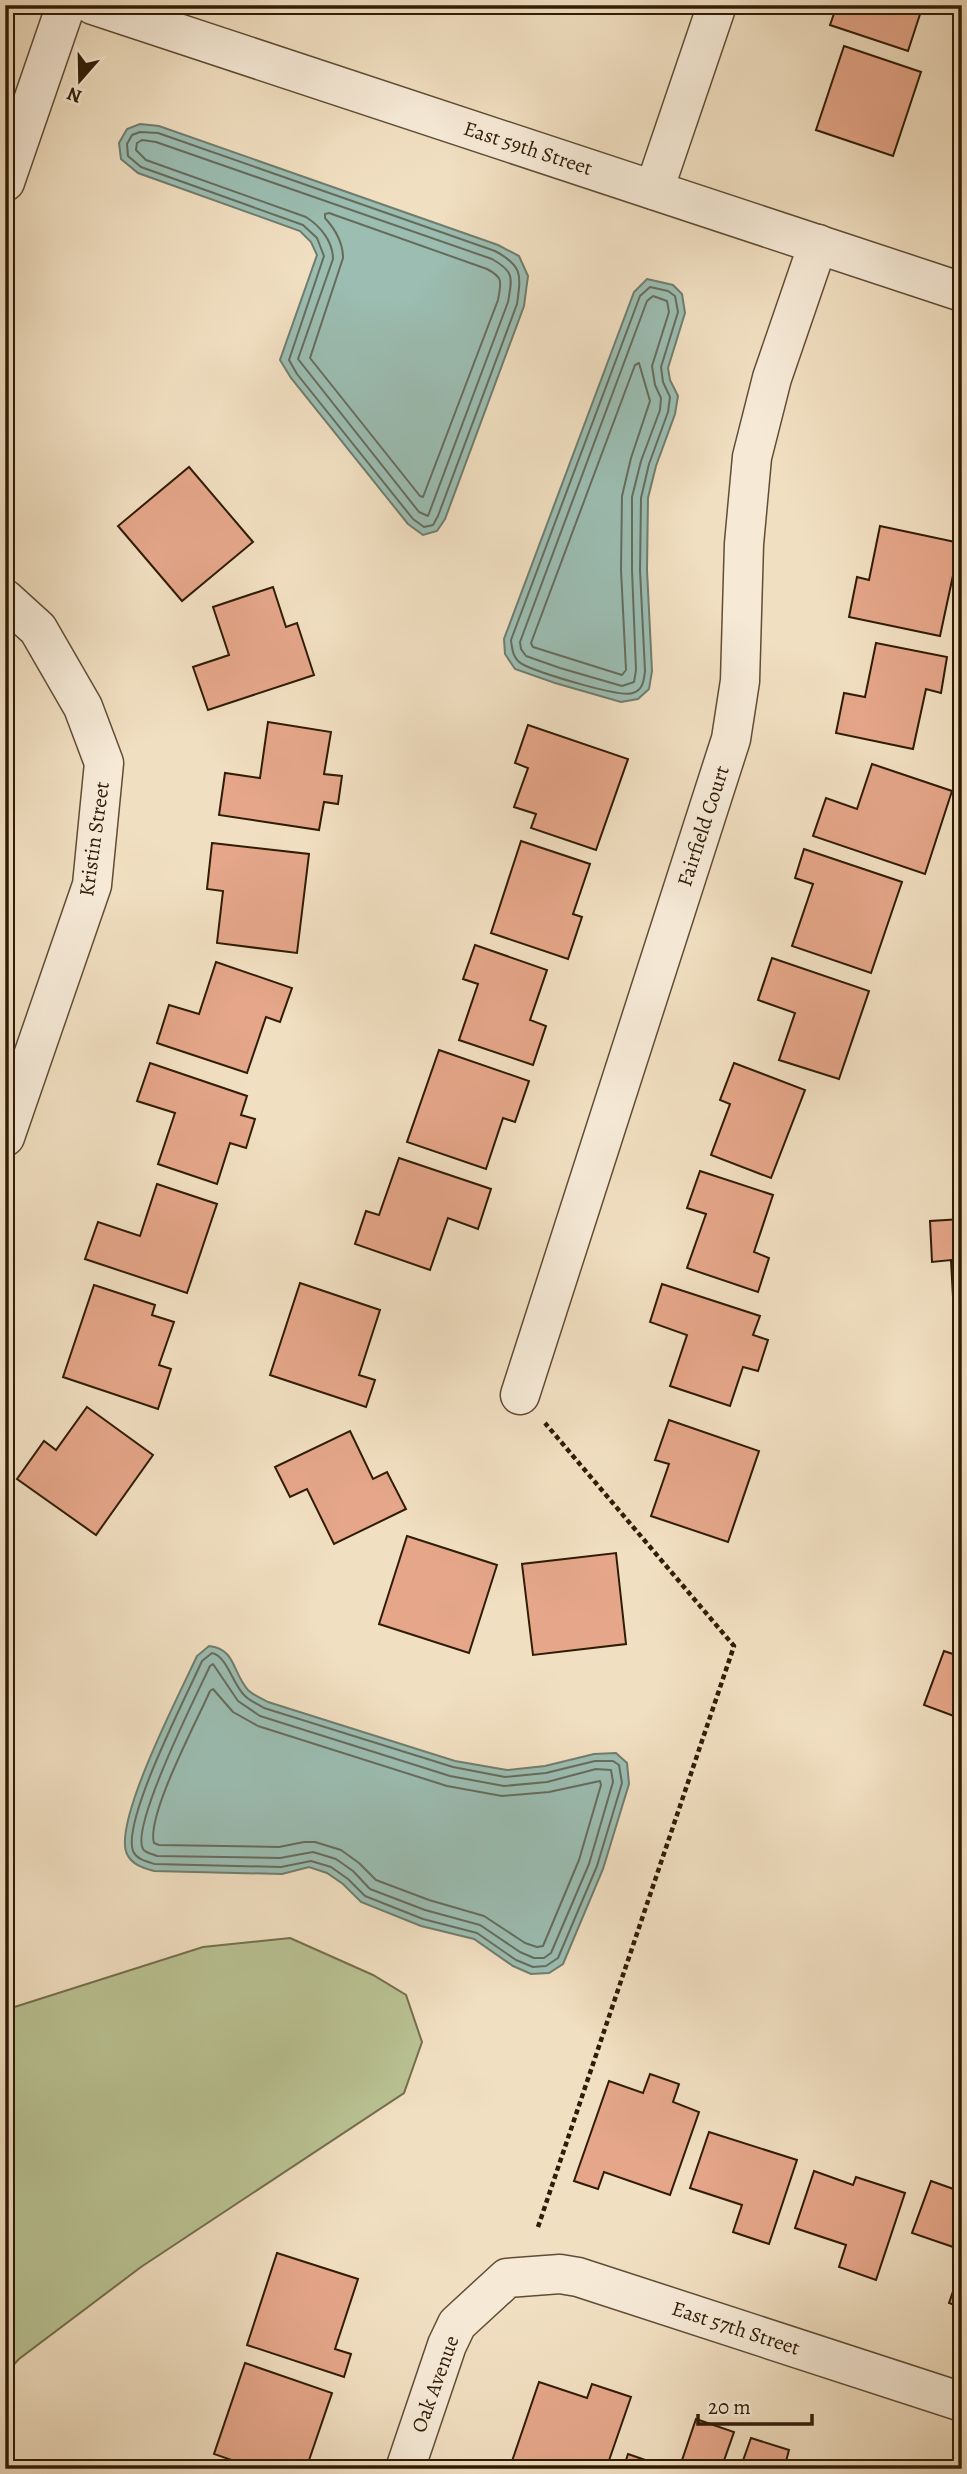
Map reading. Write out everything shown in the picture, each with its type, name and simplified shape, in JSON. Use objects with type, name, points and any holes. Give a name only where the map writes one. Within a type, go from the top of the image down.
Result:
[{"type":"street","points":[[5,182],[66,5]]},
{"type":"street","name":"East 59th Street","points":[[93,5],[962,292]]},
{"type":"street","points":[[654,190],[717,5]]},
{"type":"street","name":"Fairfield Court","points":[[520,1395],[731,739],[740,681],[744,544],[752,457],[772,378],[818,244]]},
{"type":"street","name":"Kristin Street","points":[[5,599],[38,629],[83,707],[104,763],[92,885],[5,1137]]},
{"type":"street","name":"East 57th Street","points":[[507,2278],[561,2274],[578,2277],[962,2402]]},
{"type":"street","name":"Oak Avenue","points":[[405,2469],[447,2345],[457,2324],[507,2278]]},
{"type":"path","points":[[520,1395],[734,1646],[538,2227]]},
{"type":"green space","points":[[290,1938],[373,1975],[406,1995],[422,2042],[404,2093],[141,2267],[19,2359],[5,2374],[5,2010],[203,1947]]},
{"type":"water","points":[[140,124],[159,126],[498,245],[519,256],[528,276],[524,306],[445,519],[437,531],[423,535],[408,524],[291,378],[280,360],[317,255],[311,242],[300,231],[138,173],[121,159],[119,143],[127,129]]},
{"type":"water","points":[[647,279],[673,285],[682,294],[685,313],[668,368],[670,380],[678,396],[675,414],[656,466],[648,498],[647,570],[652,671],[649,689],[638,699],[621,702],[515,669],[505,654],[504,639],[634,292]]},
{"type":"water","points":[[209,1646],[218,1648],[229,1656],[248,1690],[268,1702],[455,1761],[507,1770],[545,1766],[594,1754],[616,1753],[627,1763],[629,1784],[603,1869],[563,1964],[549,1973],[531,1974],[513,1966],[474,1939],[421,1926],[361,1902],[327,1873],[309,1867],[282,1874],[154,1871],[132,1861],[127,1854],[125,1838],[138,1787],[197,1656]]},
{"type":"building","points":[[837,5],[923,5],[908,51],[830,25]]},
{"type":"building","points":[[844,46],[921,72],[893,156],[816,130]]},
{"type":"building","points":[[189,467],[253,542],[182,601],[118,526]]},
{"type":"building","points":[[880,526],[960,543],[940,636],[849,617],[857,577],[869,580]]},
{"type":"building","points":[[273,587],[286,627],[297,623],[314,675],[208,710],[193,667],[229,655],[213,607]]},
{"type":"building","points":[[876,643],[947,657],[941,693],[926,689],[913,749],[836,733],[844,693],[865,697]]},
{"type":"building","points":[[268,722],[331,732],[324,774],[342,776],[338,804],[324,802],[319,830],[219,815],[225,773],[260,778]]},
{"type":"building","points":[[528,725],[628,759],[596,850],[531,828],[536,814],[514,807],[528,768],[515,763]]},
{"type":"building","points":[[872,764],[952,791],[925,874],[813,836],[826,798],[857,809]]},
{"type":"building","points":[[521,841],[590,864],[573,914],[582,917],[568,959],[491,933]]},
{"type":"building","points":[[212,843],[309,854],[297,953],[217,943],[223,891],[207,889]]},
{"type":"building","points":[[804,849],[902,882],[871,973],[792,946],[813,884],[795,878]]},
{"type":"building","points":[[475,945],[547,970],[530,1020],[546,1026],[533,1065],[459,1040],[478,984],[463,979]]},
{"type":"building","points":[[772,958],[869,991],[839,1079],[779,1060],[795,1013],[758,1000]]},
{"type":"building","points":[[216,962],[292,988],[280,1022],[266,1017],[247,1073],[157,1043],[169,1005],[199,1014]]},
{"type":"building","points":[[439,1050],[529,1081],[515,1122],[503,1118],[486,1169],[407,1142]]},
{"type":"building","points":[[150,1063],[247,1096],[241,1115],[255,1119],[246,1148],[230,1143],[217,1184],[158,1164],[175,1113],[137,1101]]},
{"type":"building","points":[[734,1063],[805,1090],[771,1178],[711,1155],[730,1104],[720,1100]]},
{"type":"building","points":[[399,1158],[491,1189],[478,1229],[448,1218],[430,1270],[355,1244],[366,1211],[379,1215]]},
{"type":"building","points":[[700,1171],[773,1195],[754,1252],[769,1258],[758,1292],[687,1268],[706,1214],[687,1208]]},
{"type":"building","points":[[157,1184],[217,1204],[187,1293],[85,1259],[98,1222],[140,1236]]},
{"type":"building","points":[[962,1219],[962,1314],[954,1315],[951,1260],[932,1262],[930,1221]]},
{"type":"building","points":[[300,1283],[380,1310],[359,1375],[375,1380],[366,1407],[270,1375]]},
{"type":"building","points":[[662,1284],[760,1316],[753,1335],[768,1340],[758,1371],[743,1367],[730,1406],[670,1386],[687,1335],[650,1322]]},
{"type":"building","points":[[94,1285],[155,1305],[152,1315],[174,1322],[159,1365],[171,1369],[158,1409],[63,1377]]},
{"type":"building","points":[[87,1407],[153,1455],[96,1535],[17,1479],[44,1441],[56,1450]]},
{"type":"building","points":[[669,1420],[759,1451],[728,1542],[651,1516],[669,1464],[655,1460]]},
{"type":"building","points":[[350,1431],[373,1479],[387,1472],[406,1509],[334,1544],[307,1489],[290,1497],[275,1467]]},
{"type":"building","points":[[5,1514],[14,1580],[5,1581]]},
{"type":"building","points":[[407,1536],[497,1565],[469,1653],[379,1624]]},
{"type":"building","points":[[616,1553],[626,1644],[533,1655],[522,1564]]},
{"type":"building","points":[[944,1651],[962,1657],[962,1719],[924,1705]]},
{"type":"building","points":[[650,2074],[679,2084],[673,2102],[699,2112],[670,2195],[604,2172],[598,2189],[574,2181],[609,2081],[643,2093]]},
{"type":"building","points":[[709,2132],[797,2160],[769,2244],[733,2232],[742,2205],[690,2188]]},
{"type":"building","points":[[814,2171],[853,2185],[856,2177],[905,2193],[876,2280],[839,2267],[846,2245],[795,2228]]},
{"type":"building","points":[[931,2181],[962,2192],[962,2250],[912,2233]]},
{"type":"building","points":[[277,2253],[358,2279],[335,2349],[351,2354],[344,2377],[247,2345]]},
{"type":"building","points":[[962,2266],[962,2308],[949,2303]]},
{"type":"building","points":[[245,2363],[332,2393],[306,2469],[257,2469],[214,2454]]},
{"type":"building","points":[[539,2382],[587,2398],[592,2384],[631,2397],[606,2469],[510,2467]]},
{"type":"building","points":[[696,2419],[734,2432],[721,2469],[679,2469]]},
{"type":"building","points":[[751,2438],[789,2450],[784,2469],[740,2469]]},
{"type":"building","points":[[628,2454],[671,2469],[623,2469]]}]
